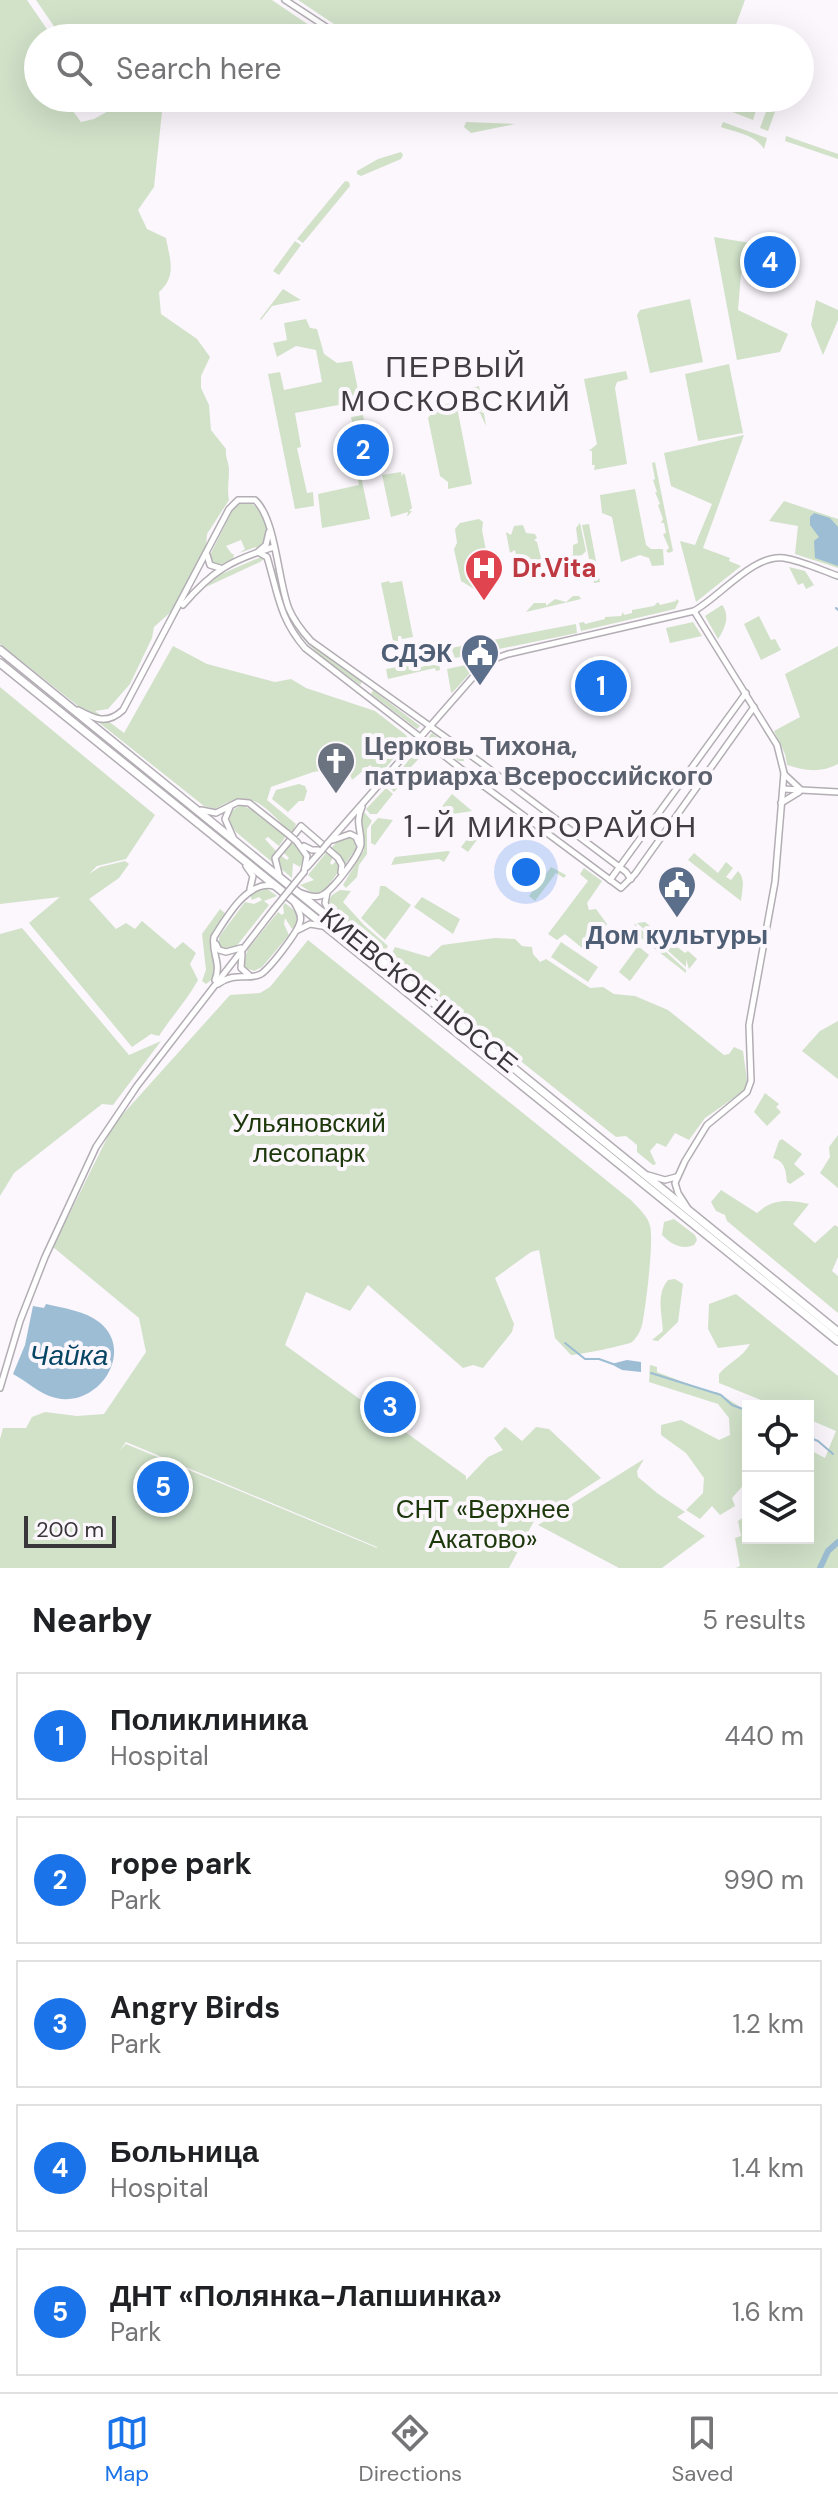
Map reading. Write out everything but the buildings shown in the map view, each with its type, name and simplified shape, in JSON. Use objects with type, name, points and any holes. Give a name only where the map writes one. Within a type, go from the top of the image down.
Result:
[{"type":"highway","name":"КИЕВСКОЕ ШОССЕ","points":[[0,650],[285,881],[296,896],[838,1341]]},
{"type":"highway","name":"КИЕВСКОЕ ШОССЕ","points":[[0,663],[240,859],[278,888],[296,896]]},
{"type":"highway","name":"КИЕВСКОЕ ШОССЕ","points":[[331,925],[644,1173],[838,1332]]},
{"type":"street","points":[[285,0],[322,24]]},
{"type":"street","points":[[62,700],[94,718],[105,720],[115,717],[125,707],[233,502],[244,498],[255,500],[264,513],[288,607],[302,630],[321,649],[466,752],[620,867],[631,879]]},
{"type":"street","points":[[258,552],[266,545],[269,531]]},
{"type":"street","points":[[175,614],[202,582],[221,568],[274,547]]},
{"type":"street","points":[[258,552],[268,559],[278,604],[294,636],[316,658],[621,888],[631,879],[754,707]]},
{"type":"street","points":[[207,554],[210,565],[221,568]]},
{"type":"street","points":[[268,559],[273,554],[277,556]]},
{"type":"street","points":[[0,1388],[20,1321],[45,1257],[96,1147],[137,1086],[304,872],[420,736],[491,660],[694,611],[719,595],[749,568],[763,561],[776,558],[792,560],[838,576]]},
{"type":"street","points":[[689,1210],[676,1190],[679,1173],[707,1125],[750,1087],[749,1025],[775,882],[784,773],[777,745],[694,611]]},
{"type":"street","points":[[610,880],[746,693]]},
{"type":"street","points":[[453,762],[465,764],[466,752]]},
{"type":"street","points":[[784,773],[794,786],[804,791]]},
{"type":"street","points":[[783,789],[838,792]]},
{"type":"street","points":[[781,803],[804,791]]},
{"type":"street","points":[[212,988],[231,976],[254,976],[265,970],[297,930],[300,916],[296,896],[318,897],[327,893],[360,849],[357,819],[366,799]]},
{"type":"street","points":[[237,842],[225,819],[229,808],[238,802]]},
{"type":"street","points":[[193,806],[213,814],[238,802],[255,806],[312,850],[348,834],[356,837],[360,849]]},
{"type":"street","points":[[285,881],[275,861],[301,826],[338,858],[342,866],[340,877]]},
{"type":"street","points":[[293,838],[307,858],[304,872]]},
{"type":"street","points":[[240,859],[253,876],[248,893]]},
{"type":"street","points":[[212,988],[219,967],[213,942],[217,932],[248,893],[260,885],[278,888]]},
{"type":"street","points":[[297,930],[311,924],[331,925],[325,903],[327,893]]},
{"type":"street","points":[[217,932],[217,946],[223,952],[232,952],[245,945]]},
{"type":"street","points":[[245,945],[241,968],[254,976]]},
{"type":"street","points":[[644,1173],[671,1180],[679,1173]]},
{"type":"green space","points":[[0,0],[27,0],[43,24],[24,24],[24,112],[74,112],[81,122],[107,112],[162,112],[154,187],[138,210],[147,229],[166,238],[171,267],[168,280],[159,292],[161,314],[197,339],[210,357],[201,376],[201,388],[209,405],[211,430],[226,449],[229,470],[229,500],[207,534],[206,546],[174,609],[154,627],[152,638],[130,684],[108,709],[95,711],[124,733],[173,646],[207,664],[275,682],[291,679],[306,688],[375,711],[409,740],[383,771],[378,772],[370,765],[352,780],[347,767],[313,772],[271,787],[267,800],[296,824],[290,832],[264,807],[248,799],[228,802],[215,809],[204,806],[0,644]]},
{"type":"green space","points":[[36,0],[272,0],[307,24],[52,24]]},
{"type":"green space","points":[[298,0],[745,0],[736,24],[334,24]]},
{"type":"green space","points":[[733,112],[755,112],[753,120]]},
{"type":"green space","points":[[766,112],[775,112],[768,131],[760,128]]},
{"type":"green space","points":[[466,122],[515,124],[471,133],[464,127]]},
{"type":"green space","points":[[723,122],[767,138],[764,149],[750,137],[721,127]]},
{"type":"green space","points":[[786,136],[838,154],[838,159],[785,141]]},
{"type":"green space","points":[[401,152],[401,159],[361,176],[357,174],[357,171],[378,159]]},
{"type":"green space","points":[[345,181],[350,186],[303,243],[297,239]]},
{"type":"green space","points":[[714,237],[750,243],[741,274],[738,310],[788,334],[780,352],[737,360]]},
{"type":"green space","points":[[295,241],[301,245],[279,275],[273,271]]},
{"type":"green space","points":[[283,289],[301,300],[272,306],[261,320],[260,319]]},
{"type":"green space","points":[[690,299],[703,362],[650,373],[637,315],[640,310]]},
{"type":"green space","points":[[816,300],[838,310],[838,320],[823,355],[811,325]]},
{"type":"green space","points":[[306,319],[310,328],[317,329],[324,354],[337,363],[352,361],[362,409],[346,412],[344,404],[295,413],[301,447],[297,448],[307,493],[313,492],[314,506],[295,509],[268,374],[280,372],[284,390],[322,382],[316,350],[296,346],[277,357],[273,343],[287,340],[284,323]]},
{"type":"green space","points":[[729,364],[743,433],[698,441],[685,374]]},
{"type":"green space","points":[[626,371],[628,379],[617,382],[615,388],[627,464],[594,470],[592,451],[589,451],[597,444],[584,379]]},
{"type":"green space","points":[[479,386],[481,412],[484,413],[486,426],[480,413],[466,415],[464,405],[472,407],[469,405],[470,399],[465,394],[462,396],[461,391]]},
{"type":"green space","points":[[456,402],[472,484],[448,489],[448,482],[440,476],[428,418],[437,406]]},
{"type":"green space","points":[[363,415],[374,469],[362,472],[351,417]]},
{"type":"green space","points":[[744,435],[703,548],[730,558],[729,561],[741,566],[696,602],[680,541],[695,545],[712,504],[671,486],[664,453]]},
{"type":"green space","points":[[354,445],[360,472],[364,476],[362,481],[370,519],[322,528],[318,494],[359,485]]},
{"type":"green space","points":[[655,462],[673,551],[669,553],[666,551],[669,548],[663,534],[666,533],[664,523],[661,523],[663,519],[653,480],[652,463]]},
{"type":"green space","points":[[401,472],[402,477],[403,473],[405,475],[412,508],[409,511],[412,511],[407,517],[408,512],[391,517],[382,475]]},
{"type":"green space","points":[[635,489],[646,545],[651,549],[663,549],[664,565],[652,566],[649,558],[640,555],[621,562],[612,517],[602,513],[600,495]]},
{"type":"green space","points":[[245,501],[258,509],[265,522],[266,537],[263,543],[258,549],[239,553],[245,549],[241,540],[226,546],[234,554],[233,559],[217,566],[212,564],[209,557],[234,507]]},
{"type":"green space","points":[[784,501],[838,519],[838,568],[795,554],[798,526],[769,521]]},
{"type":"green space","points":[[479,519],[483,522],[482,530],[495,585],[490,588],[488,582],[485,589],[476,590],[461,581],[454,549],[457,543],[455,529],[460,523]]},
{"type":"green space","points":[[580,523],[586,551],[582,555],[518,568],[515,550],[510,553],[506,532],[511,535],[514,526],[523,525],[526,533],[535,534],[537,538],[534,540],[542,562],[573,555],[573,545],[578,543],[576,528]]},
{"type":"green space","points":[[589,524],[600,582],[594,583],[582,525]]},
{"type":"green space","points":[[263,556],[265,558],[260,562],[206,587],[219,575]]},
{"type":"green space","points":[[789,567],[805,571],[814,585],[806,589],[803,583],[798,585]]},
{"type":"green space","points":[[276,568],[286,607],[310,642],[362,682],[360,685],[302,638],[286,611],[273,569]]},
{"type":"green space","points":[[402,581],[413,637],[402,639],[398,636],[395,642],[381,583]]},
{"type":"green space","points":[[573,596],[581,599],[526,612],[534,603],[546,603],[546,606],[555,599],[566,602]]},
{"type":"green space","points":[[676,599],[679,601],[675,609],[581,631],[579,623],[621,616],[623,612],[624,615],[658,602],[660,605]]},
{"type":"green space","points":[[722,605],[726,618],[718,639],[705,616]]},
{"type":"green space","points":[[759,616],[771,640],[775,639],[781,650],[761,660],[744,624]]},
{"type":"green space","points":[[693,622],[702,636],[670,643],[666,628]]},
{"type":"green space","points":[[576,624],[577,633],[455,658],[451,648]]},
{"type":"green space","points":[[838,646],[838,764],[813,770],[787,765],[774,731],[800,717],[785,674]]},
{"type":"green space","points":[[438,658],[440,670],[436,671],[435,668],[388,679],[386,669],[408,665],[409,670],[425,666],[423,662],[431,660],[430,665],[436,665],[433,660]]},
{"type":"green space","points":[[480,662],[452,693],[447,669]]},
{"type":"green space","points":[[0,687],[155,815],[126,859],[97,866],[89,874],[100,867],[125,861],[129,864],[119,878],[89,899],[116,929],[126,923],[135,929],[142,921],[175,949],[183,942],[196,953],[190,964],[198,980],[159,1036],[151,1034],[132,1047],[29,923],[60,897],[0,904]]},
{"type":"green space","points":[[373,690],[420,726],[417,729],[371,694]]},
{"type":"green space","points":[[432,733],[463,756],[464,761],[459,761],[428,738]]},
{"type":"green space","points":[[423,746],[427,750],[396,783],[398,788],[394,792],[388,786]]},
{"type":"green space","points":[[299,784],[305,786],[307,791],[304,801],[299,801],[288,812],[272,799],[276,790]]},
{"type":"green space","points":[[386,788],[393,794],[377,814],[370,814],[366,809]]},
{"type":"green space","points":[[452,794],[472,811],[434,817],[435,815]]},
{"type":"green space","points":[[241,805],[255,811],[286,836],[279,846],[268,837],[265,839],[276,851],[272,862],[236,832],[229,822],[230,812]]},
{"type":"green space","points":[[364,812],[372,821],[367,829],[367,854],[359,865],[357,877],[346,888],[343,885],[364,850],[360,824]]},
{"type":"green space","points":[[378,818],[393,820],[375,845],[371,843],[371,826]]},
{"type":"green space","points":[[484,818],[491,821],[468,852],[461,847]]},
{"type":"green space","points":[[348,836],[355,841],[356,848],[344,866],[342,859],[331,848]]},
{"type":"green space","points":[[292,842],[305,856],[300,867],[293,863],[292,878],[279,867],[278,859],[280,855],[287,860],[289,858],[283,852]]},
{"type":"green space","points":[[448,851],[444,862],[439,859],[391,865],[395,857]]},
{"type":"green space","points":[[326,853],[333,857],[332,865],[337,860],[339,871],[325,890],[314,894],[300,885],[314,880],[308,875]]},
{"type":"green space","points":[[694,853],[718,873],[726,862],[733,868],[726,877],[731,880],[738,871],[743,881],[741,901],[688,860]]},
{"type":"green space","points":[[551,867],[566,875],[564,878],[556,873],[535,901],[529,896]]},
{"type":"green space","points":[[584,868],[602,881],[587,903],[589,910],[596,909],[607,924],[587,952],[565,934],[557,940],[548,934],[588,881],[580,874]]},
{"type":"green space","points":[[380,886],[385,886],[411,905],[385,940],[361,918],[379,895]]},
{"type":"green space","points":[[266,888],[277,896],[264,901],[269,905],[235,948],[223,949],[219,946],[219,937],[245,902],[254,904],[262,900],[259,897],[252,900],[250,895],[256,889]]},
{"type":"green space","points":[[340,890],[351,891],[343,902],[388,946],[386,949],[377,949],[356,924],[349,924],[331,909],[328,902]]},
{"type":"green space","points":[[422,897],[460,919],[453,934],[414,907]]},
{"type":"green space","points":[[285,903],[296,912],[297,924],[292,929],[285,918],[289,935],[262,967],[254,971],[246,968],[243,963],[248,949],[278,912],[284,913]]},
{"type":"green space","points":[[220,909],[226,914],[210,938],[215,970],[206,984],[202,981],[206,970],[202,934]]},
{"type":"green space","points":[[645,922],[697,959],[689,969],[686,959],[686,967],[637,923]]},
{"type":"green space","points":[[634,923],[686,970],[686,973],[641,938]]},
{"type":"green space","points":[[22,928],[129,1055],[161,1041],[113,1105],[102,1104],[14,1173],[0,1196],[0,934]]},
{"type":"green space","points":[[495,938],[515,939],[522,946],[532,947],[533,954],[540,962],[546,959],[590,988],[603,987],[614,994],[635,996],[668,1010],[724,1055],[734,1047],[743,1051],[748,1088],[705,1118],[689,1140],[675,1133],[666,1147],[657,1143],[650,1151],[656,1164],[653,1165],[637,1152],[637,1145],[626,1136],[616,1137],[390,957],[395,947],[429,957],[442,945]]},
{"type":"green space","name":"Ульяновский лесопарк","points":[[308,940],[632,1201],[647,1219],[651,1233],[642,1323],[636,1338],[629,1343],[571,1355],[555,1338],[539,1250],[531,1252],[495,1278],[514,1324],[512,1332],[483,1368],[473,1365],[463,1368],[368,1285],[350,1311],[306,1292],[285,1345],[466,1476],[466,1480],[488,1457],[503,1450],[494,1438],[505,1427],[522,1441],[536,1427],[549,1429],[601,1478],[534,1521],[509,1568],[0,1568],[0,1439],[3,1428],[26,1428],[32,1417],[45,1412],[77,1416],[104,1414],[146,1352],[139,1318],[53,1247],[114,1124],[230,995],[260,993],[270,987]],"holes":[[[126,1442],[377,1547],[126,1444],[120,1450]]]},
{"type":"green space","points":[[561,942],[598,967],[588,982],[551,957]]},
{"type":"green space","points":[[638,946],[649,955],[630,981],[619,972]]},
{"type":"green space","points":[[838,1021],[838,1079],[802,1051],[820,1031]]},
{"type":"green space","points":[[765,1093],[779,1104],[776,1107],[781,1112],[767,1126],[754,1112]]},
{"type":"green space","points":[[838,1135],[838,1188],[820,1173],[830,1157],[829,1147]]},
{"type":"green space","points":[[782,1139],[802,1154],[794,1164],[805,1174],[790,1184],[782,1164],[773,1158]]},
{"type":"green space","points":[[721,1190],[757,1213],[782,1201],[809,1204],[793,1224],[815,1243],[835,1225],[838,1227],[838,1257],[832,1271],[838,1276],[838,1313],[727,1221],[725,1215],[716,1211],[711,1202]]},
{"type":"green space","points":[[674,1219],[695,1235],[697,1240],[694,1245],[677,1246],[662,1235],[664,1222]]},
{"type":"green space","points":[[675,1279],[683,1284],[678,1322],[658,1341],[652,1340],[663,1331],[661,1304],[664,1285],[668,1280]]},
{"type":"green space","points":[[736,1294],[838,1376],[838,1568],[736,1568],[740,1566],[735,1538],[741,1536],[738,1521],[742,1518],[742,1544],[814,1544],[814,1452],[825,1458],[836,1431],[814,1422],[814,1400],[761,1400],[719,1383],[719,1374],[750,1344],[718,1348],[708,1329],[709,1304]]},
{"type":"green space","points":[[650,1365],[657,1367],[657,1372],[709,1392],[717,1392],[742,1408],[742,1487],[732,1498],[735,1506],[720,1515],[712,1506],[700,1519],[686,1510],[703,1493],[704,1478],[686,1453],[661,1435],[661,1425],[681,1420],[719,1440],[730,1435],[729,1418],[718,1404],[649,1382]]},
{"type":"green space","points":[[386,1397],[404,1411],[398,1418],[378,1406]]},
{"type":"green space","points":[[644,1459],[637,1471],[638,1477],[685,1512],[677,1517],[705,1536],[662,1568],[619,1568],[538,1525]]},
{"type":"water","points":[[814,513],[830,518],[838,527],[838,566],[815,558],[814,541],[819,537],[810,525],[810,517]]},
{"type":"water","name":"Чайка","points":[[46,1304],[74,1310],[99,1322],[110,1334],[114,1348],[108,1375],[86,1394],[72,1399],[50,1396],[13,1374],[25,1345],[33,1306],[44,1308]]},
{"type":"water","points":[[627,1360],[641,1362],[641,1372],[622,1370],[611,1364]]},
{"type":"waterway","points":[[565,1343],[585,1359],[599,1359],[613,1364]]},
{"type":"waterway","points":[[651,1373],[721,1395],[742,1409]]},
{"type":"waterway","points":[[814,1439],[833,1454]]},
{"type":"waterway","points":[[820,1568],[828,1551],[838,1542]]},
{"type":"place","name":"Больница","points":[[770,262]]},
{"type":"place","name":"rope park","points":[[363,450]]},
{"type":"place","name":"Dr.Vita","points":[[484,602]]},
{"type":"place","name":"Поликлиника","points":[[601,686]]},
{"type":"place","name":"СДЭК","points":[[480,687]]},
{"type":"place","name":"Церковь Тихона, патриарха Всероссийского","points":[[336,795]]},
{"type":"place","name":"Дом культуры","points":[[677,919]]},
{"type":"place","name":"Angry Birds","points":[[390,1407]]},
{"type":"place","name":"ДНТ «Полянка-Лапшинка»","points":[[163,1487]]},
{"type":"district","name":"ПЕРВЫЙ МОСКОВСКИЙ","points":[[456,383]]},
{"type":"district","name":"1-Й МИКРОРАЙОН","points":[[551,826]]},
{"type":"park label","name":"СНТ «Верхнее Акатово»","points":[[483,1524]]}]
